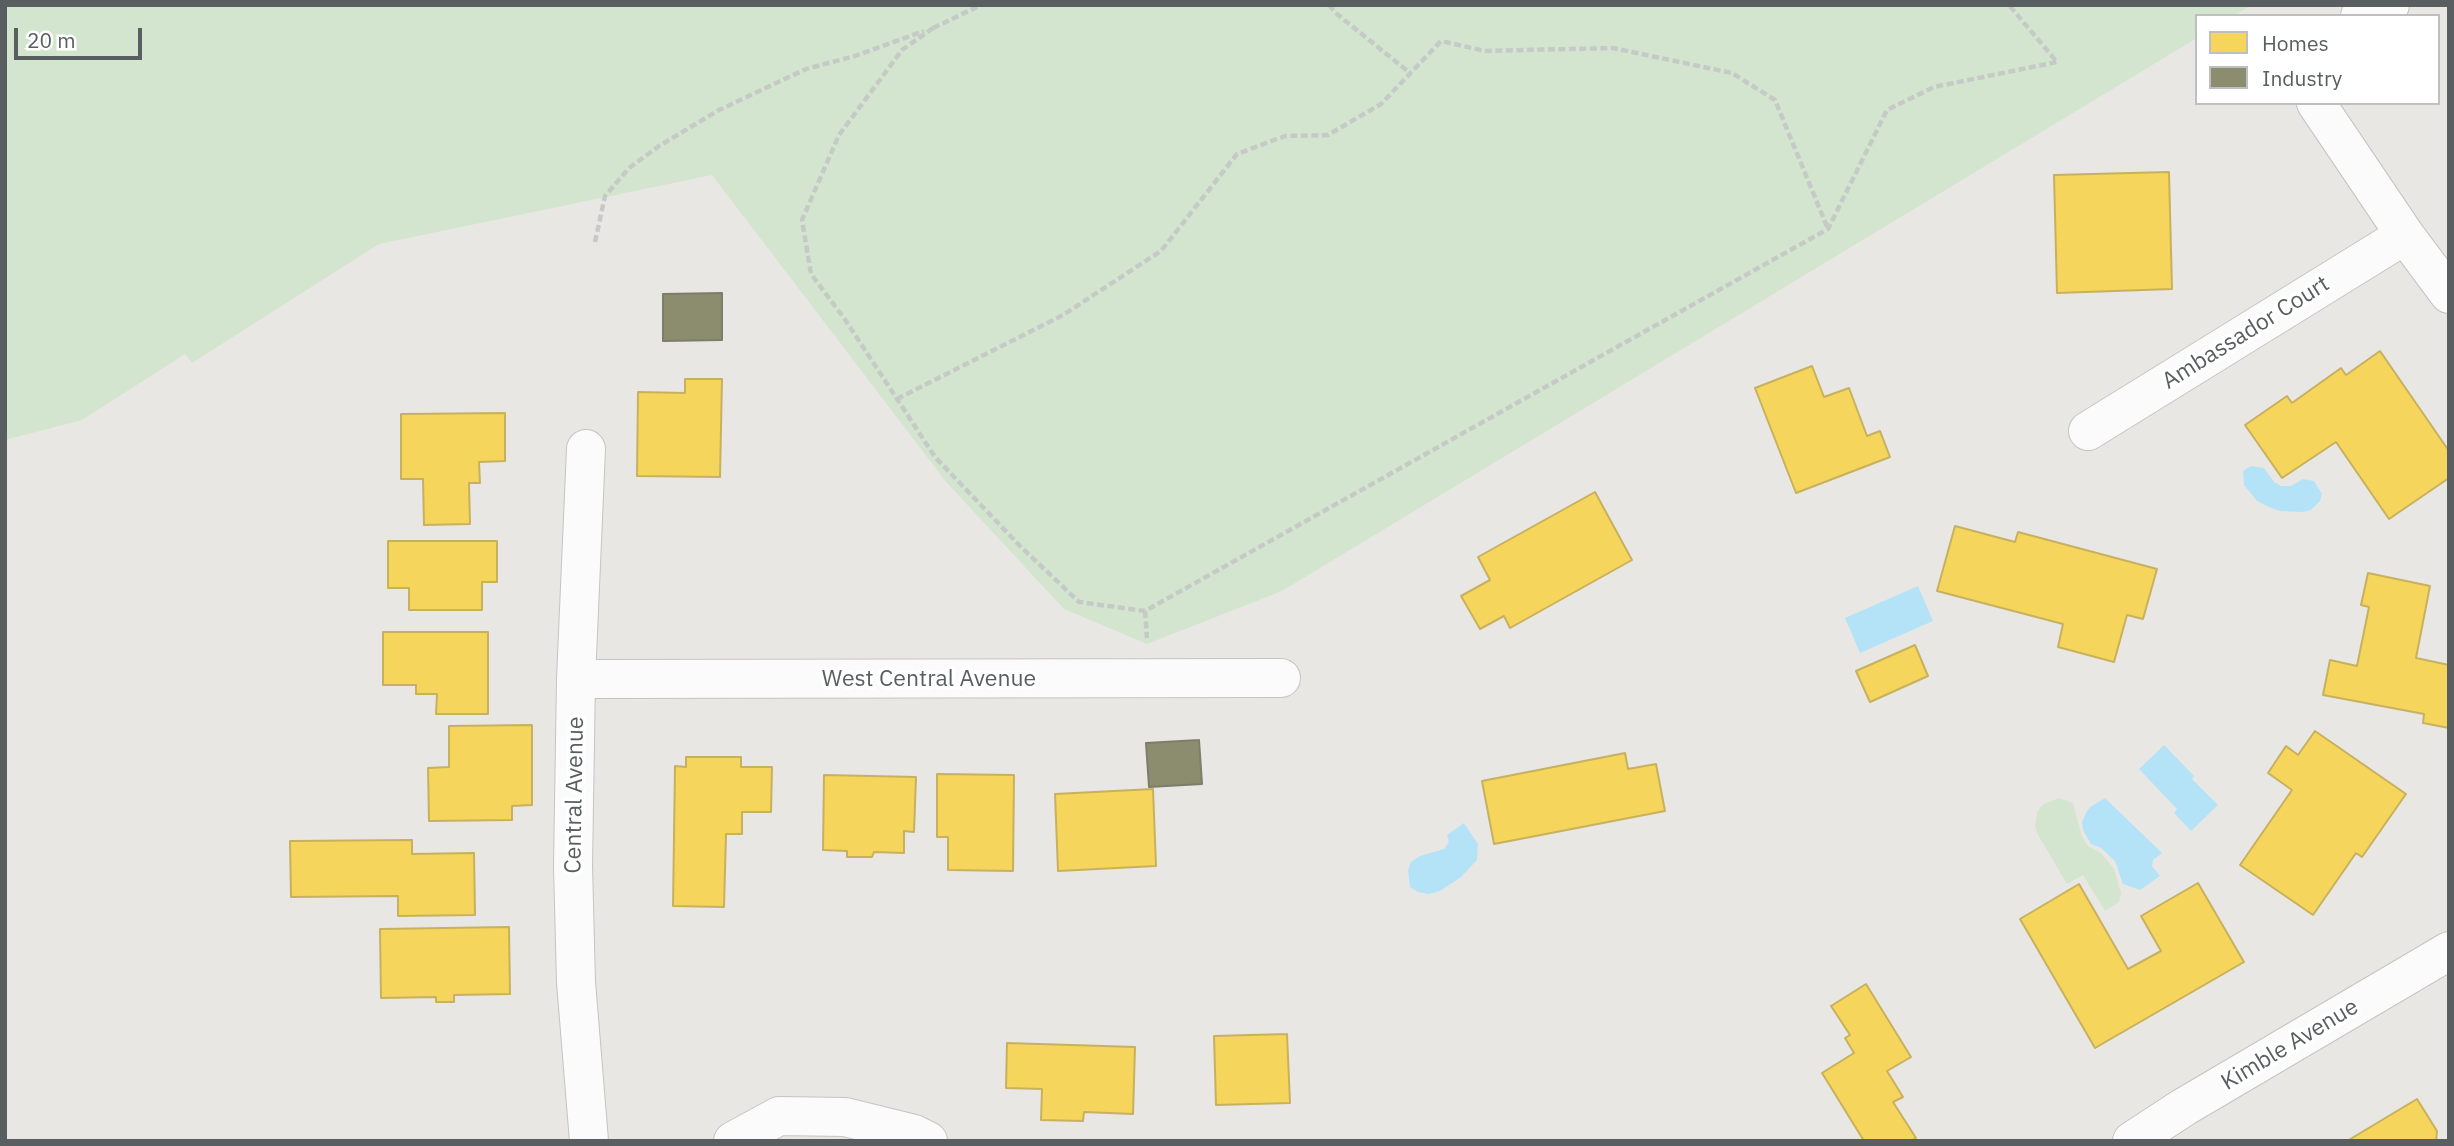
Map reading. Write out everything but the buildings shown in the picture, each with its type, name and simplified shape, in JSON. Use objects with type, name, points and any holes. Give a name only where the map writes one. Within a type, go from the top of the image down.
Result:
[{"type":"street","points":[[2365,14],[2390,5]]},
{"type":"street","points":[[2317,105],[2405,235],[2449,294]]},
{"type":"street","name":"Ambassador Court","points":[[2088,430],[2405,235]]},
{"type":"street","name":"Central Avenue","points":[[586,449],[576,679],[573,866],[576,982],[589,1141]]},
{"type":"street","name":"West Central Avenue","points":[[576,679],[1281,678]]},
{"type":"street","name":"Kimble Avenue","points":[[2132,1141],[2184,1107],[2449,951]]},
{"type":"street","points":[[733,1141],[779,1116],[845,1117],[914,1134],[928,1141]]},
{"type":"path","points":[[595,242],[605,195],[629,168],[659,146],[719,110],[806,69],[855,56],[933,28],[981,5]]},
{"type":"path","points":[[1329,5],[1410,73]]},
{"type":"path","points":[[933,28],[902,50],[839,135],[802,220],[811,274],[845,318],[934,457],[1021,547],[1080,602],[1145,611],[1828,229],[1887,110],[1934,87],[2057,62],[2009,5]]},
{"type":"path","points":[[897,399],[1063,315],[1161,251],[1237,154],[1285,136],[1328,135],[1381,104],[1441,41],[1485,51],[1613,48],[1732,73],[1774,100],[1828,229]]},
{"type":"green space","points":[[5,5],[2251,5],[2237,14],[2195,14],[2195,39],[1282,591],[1147,644],[1064,609],[947,483],[712,175],[379,244],[192,363],[185,354],[82,420],[5,440]]},
{"type":"green space","points":[[2059,798],[2073,803],[2082,837],[2088,846],[2101,853],[2114,869],[2121,893],[2119,902],[2105,911],[2083,875],[2067,884],[2037,833],[2035,825],[2038,810],[2044,804]]},
{"type":"water","points":[[2251,466],[2264,468],[2274,482],[2281,486],[2291,486],[2303,479],[2314,481],[2322,494],[2320,501],[2311,510],[2303,512],[2280,511],[2257,501],[2244,485],[2243,471]]},
{"type":"water","points":[[1918,586],[1933,621],[1860,653],[1845,618]]},
{"type":"water","points":[[2164,745],[2218,805],[2191,831],[2174,813],[2177,809],[2139,769]]},
{"type":"water","points":[[2105,798],[2162,853],[2153,860],[2152,866],[2160,876],[2140,890],[2123,884],[2115,861],[2101,848],[2091,844],[2083,830],[2082,822],[2090,807]]},
{"type":"water","points":[[1464,823],[1478,844],[1477,860],[1461,877],[1440,891],[1429,894],[1410,887],[1408,870],[1411,862],[1420,856],[1444,849],[1449,842],[1447,835]]}]
